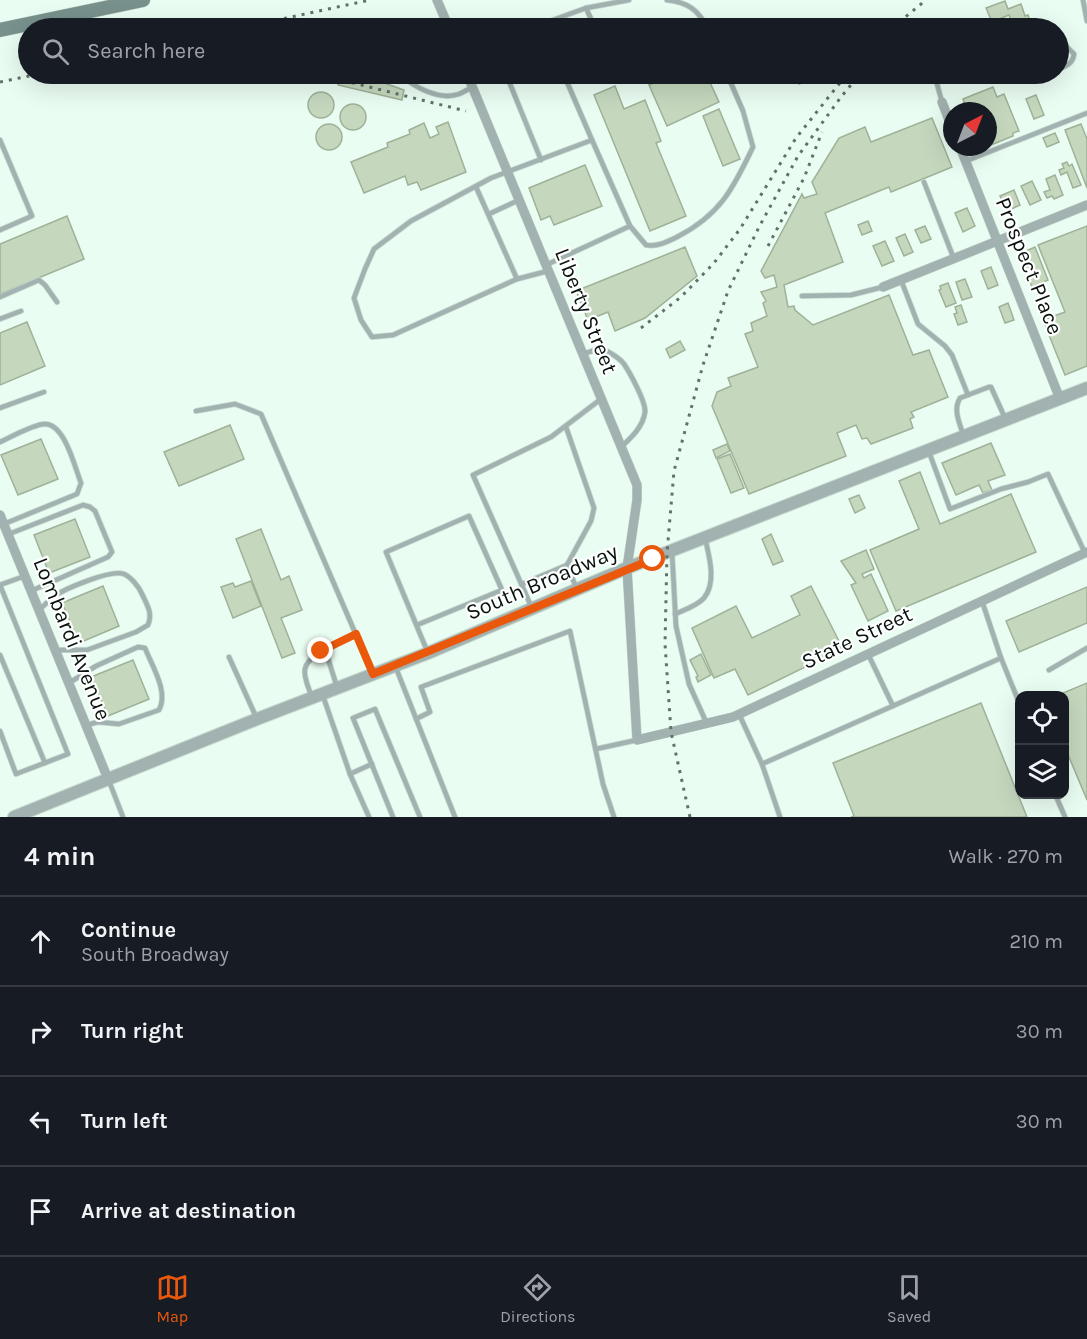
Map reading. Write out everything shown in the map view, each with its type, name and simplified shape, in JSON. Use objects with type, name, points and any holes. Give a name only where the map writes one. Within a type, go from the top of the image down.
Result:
[{"type":"main road","points":[[51,18],[114,3],[143,0]]},
{"type":"main road","points":[[0,30],[18,26]]},
{"type":"street","points":[[437,0],[444,18]]},
{"type":"street","name":"Liberty Street","points":[[471,84],[637,485],[627,568],[637,740]]},
{"type":"street","name":"Prospect Place","points":[[964,156],[1060,399]]},
{"type":"street","points":[[883,287],[1087,205]]},
{"type":"street","name":"South Broadway","points":[[14,817],[34,813],[108,779],[428,653],[627,568],[1087,388]]},
{"type":"street","name":"Lombardi Avenue","points":[[2,519],[108,779]]},
{"type":"street","name":"State Street","points":[[637,740],[739,714],[1086,553]]},
{"type":"lane","points":[[558,18],[586,8],[629,0]]},
{"type":"lane","points":[[667,0],[680,1],[702,18]]},
{"type":"lane","points":[[1083,0],[1087,21]]},
{"type":"lane","points":[[586,8],[590,18]]},
{"type":"lane","points":[[1069,49],[1074,54],[1069,64]]},
{"type":"lane","points":[[411,84],[441,95],[458,95],[472,87]]},
{"type":"lane","points":[[510,84],[541,160]]},
{"type":"lane","points":[[568,84],[630,226],[646,245],[654,246],[699,225],[719,206],[738,178],[753,147],[743,111],[731,84]]},
{"type":"lane","points":[[937,84],[942,102]]},
{"type":"lane","points":[[966,161],[1087,113]]},
{"type":"lane","points":[[0,140],[32,216],[0,230]]},
{"type":"lane","points":[[592,140],[491,178],[411,221],[374,249],[354,298],[361,320],[372,338],[393,335],[517,279],[547,268],[630,226]]},
{"type":"lane","points":[[924,182],[954,259]]},
{"type":"lane","points":[[476,186],[517,279]]},
{"type":"lane","points":[[489,214],[519,200]]},
{"type":"lane","points":[[0,297],[39,280],[57,302]]},
{"type":"lane","points":[[901,280],[918,324],[945,346],[952,355],[968,395]]},
{"type":"lane","points":[[802,296],[851,295],[883,287]]},
{"type":"lane","points":[[0,320],[21,311]]},
{"type":"lane","points":[[583,354],[601,348],[614,355],[624,364],[644,403],[645,412],[640,426],[621,447]]},
{"type":"lane","points":[[963,437],[956,409],[960,398],[991,387],[1006,420]]},
{"type":"lane","points":[[0,408],[44,392]]},
{"type":"lane","points":[[532,609],[473,475],[551,437],[601,399]]},
{"type":"lane","points":[[196,411],[235,404],[261,414],[373,674]]},
{"type":"lane","points":[[0,442],[45,424],[54,427],[62,434],[81,483],[77,494],[2,519]]},
{"type":"lane","points":[[522,584],[567,564],[591,522],[594,508],[566,427]]},
{"type":"lane","points":[[929,450],[950,509],[1048,474],[1086,553]]},
{"type":"lane","points":[[8,534],[83,505],[95,511],[112,552],[108,557],[31,591]]},
{"type":"lane","points":[[417,625],[502,590],[469,516],[386,552],[428,653]]},
{"type":"lane","points":[[675,614],[704,598],[708,590],[712,566],[705,538]]},
{"type":"lane","points":[[672,551],[676,626],[689,684],[707,724]]},
{"type":"lane","points":[[567,564],[577,590]]},
{"type":"lane","points":[[39,610],[53,597],[69,588],[116,572],[125,574],[134,582],[151,612],[148,625],[136,632],[87,650],[56,650]]},
{"type":"lane","points":[[0,731],[16,774],[68,754],[0,585],[25,576]]},
{"type":"lane","points":[[982,601],[1015,693]]},
{"type":"lane","points":[[416,719],[430,712],[421,687],[570,631],[603,784],[614,817]]},
{"type":"lane","points":[[356,634],[325,649],[310,661],[305,669],[306,679],[317,696],[369,817]]},
{"type":"lane","points":[[69,683],[96,666],[138,647],[145,648],[163,693],[163,704],[159,710],[119,724],[98,722],[87,725]]},
{"type":"lane","points":[[1049,670],[1087,648]]},
{"type":"lane","points":[[325,649],[338,688]]},
{"type":"lane","points":[[868,654],[892,706]]},
{"type":"lane","points":[[0,655],[45,763]]},
{"type":"lane","points":[[229,657],[257,719]]},
{"type":"lane","points":[[762,764],[1001,658]]},
{"type":"lane","points":[[395,666],[455,817]]},
{"type":"lane","points":[[393,817],[353,718],[375,709],[420,817]]},
{"type":"lane","points":[[739,714],[762,764],[780,817]]},
{"type":"lane","points":[[596,749],[637,740]]},
{"type":"lane","points":[[350,774],[372,764]]},
{"type":"lane","points":[[108,779],[123,817]]},
{"type":"lane","points":[[1057,799],[1065,817]]},
{"type":"building","points":[[1005,1],[1008,9],[1021,4],[1025,16],[1028,15],[1029,18],[1010,18],[1009,15],[1002,18],[990,18],[986,8]]},
{"type":"building","points":[[387,84],[404,90],[402,100],[338,85]]},
{"type":"building","points":[[711,84],[719,102],[667,126],[649,85]]},
{"type":"building","points":[[615,86],[624,109],[645,100],[661,141],[656,143],[686,216],[650,231],[594,95]]},
{"type":"building","points":[[993,87],[997,97],[1004,94],[1019,131],[997,143],[997,102],[964,102],[963,99]]},
{"type":"building","points":[[321,92],[330,96],[334,105],[330,114],[321,118],[312,114],[308,105],[312,96]]},
{"type":"building","points":[[1036,95],[1044,115],[1034,119],[1026,99]]},
{"type":"building","points":[[353,104],[362,108],[366,117],[362,126],[353,130],[344,126],[340,117],[344,108]]},
{"type":"building","points":[[719,109],[740,159],[723,166],[703,116]]},
{"type":"building","points":[[932,118],[943,145],[943,156],[948,156],[952,167],[891,192],[889,187],[825,213],[843,262],[784,285],[788,307],[794,306],[795,310],[813,325],[889,295],[913,355],[929,350],[948,397],[911,412],[914,417],[910,419],[913,428],[871,444],[867,438],[862,439],[856,425],[837,433],[846,456],[749,494],[712,406],[717,392],[731,386],[728,378],[758,367],[745,334],[753,331],[751,323],[767,316],[763,303],[766,301],[761,292],[777,287],[774,275],[765,278],[761,271],[802,194],[804,198],[817,194],[812,182],[839,138],[865,127],[871,142]]},
{"type":"building","points":[[448,122],[466,172],[421,190],[417,182],[408,185],[405,176],[364,193],[351,162],[388,147],[387,143],[410,134],[409,130],[424,123],[430,138],[439,134],[436,127]]},
{"type":"building","points":[[329,124],[338,128],[342,137],[338,146],[329,150],[320,146],[316,137],[320,128]]},
{"type":"building","points":[[1081,124],[1087,139],[1087,188],[1065,130]]},
{"type":"building","points":[[1055,133],[1059,142],[1047,147],[1043,138]]},
{"type":"building","points":[[1067,162],[1069,166],[1072,164],[1081,185],[1073,188],[1067,172],[1061,175],[1059,170],[1064,168],[1062,164]]},
{"type":"building","points":[[585,165],[602,206],[554,225],[550,216],[541,220],[529,188]]},
{"type":"building","points":[[1055,175],[1063,195],[1054,199],[1052,196],[1047,198],[1044,192],[1050,190],[1046,179]]},
{"type":"building","points":[[1032,181],[1041,200],[1030,205],[1021,186]]},
{"type":"building","points":[[1014,190],[1020,205],[1007,211],[1000,196]]},
{"type":"building","points":[[967,208],[975,226],[963,232],[955,213]]},
{"type":"building","points":[[67,216],[84,259],[0,294],[0,244]]},
{"type":"building","points":[[868,221],[872,231],[862,235],[858,225]]},
{"type":"building","points":[[925,226],[931,239],[921,243],[915,230]]},
{"type":"building","points":[[1087,226],[1087,366],[1065,375],[1043,320],[1065,312],[1038,245]]},
{"type":"building","points":[[905,234],[913,252],[904,256],[896,238]]},
{"type":"building","points":[[885,241],[894,261],[882,266],[873,246]]},
{"type":"building","points":[[685,247],[697,276],[645,318],[615,331],[608,312],[588,320],[576,291]]},
{"type":"building","points":[[1035,247],[1048,280],[1032,287],[1019,254]]},
{"type":"building","points":[[991,267],[998,285],[988,289],[981,271]]},
{"type":"building","points":[[965,279],[972,297],[962,300],[956,282]]},
{"type":"building","points":[[948,283],[956,303],[946,307],[939,290],[940,286]]},
{"type":"building","points":[[1008,303],[1014,320],[1005,323],[999,307]]},
{"type":"building","points":[[961,305],[967,322],[958,325],[954,314],[957,313],[955,307]]},
{"type":"building","points":[[27,322],[45,366],[0,385],[0,333]]},
{"type":"building","points":[[680,341],[685,350],[670,358],[666,349]]},
{"type":"building","points":[[230,425],[244,459],[179,486],[164,452]]},
{"type":"building","points":[[41,439],[58,479],[18,495],[1,455]]},
{"type":"building","points":[[991,443],[1005,475],[988,481],[992,490],[983,493],[979,485],[956,495],[942,463]]},
{"type":"building","points":[[727,444],[730,451],[716,458],[713,450]]},
{"type":"building","points":[[730,454],[744,488],[731,493],[717,459]]},
{"type":"building","points":[[920,472],[940,524],[1011,494],[1036,552],[896,611],[870,550],[919,529],[899,481]]},
{"type":"building","points":[[859,495],[865,508],[855,513],[849,499]]},
{"type":"building","points":[[75,519],[90,557],[49,573],[34,535]]},
{"type":"building","points":[[261,529],[281,580],[289,576],[302,610],[281,618],[295,653],[282,658],[236,539]]},
{"type":"building","points":[[771,534],[783,561],[773,565],[762,539]]},
{"type":"building","points":[[866,550],[874,569],[862,574],[864,578],[871,574],[888,611],[868,621],[851,585],[856,583],[841,561]]},
{"type":"building","points":[[251,581],[261,606],[233,618],[221,587],[233,583],[235,587]]},
{"type":"building","points":[[103,586],[119,626],[79,643],[62,603]]},
{"type":"building","points":[[811,586],[842,649],[748,695],[735,669],[714,678],[692,628],[736,606],[752,638],[800,615],[791,596]]},
{"type":"building","points":[[1087,587],[1087,623],[1019,652],[1006,621]]},
{"type":"building","points":[[701,654],[711,675],[698,682],[696,677],[698,676],[690,660]]},
{"type":"building","points":[[133,660],[149,699],[108,716],[91,677]]},
{"type":"building","points":[[1087,683],[1087,800],[1069,757],[1068,691]]},
{"type":"building","points":[[981,703],[1015,787],[1015,799],[1020,799],[1027,817],[851,817],[854,816],[833,763]]},
{"type":"railway","points":[[286,18],[370,0]]},
{"type":"railway","points":[[904,18],[926,0]]},
{"type":"railway","points":[[0,82],[18,78]]},
{"type":"railway","points":[[357,84],[466,111]]},
{"type":"railway","points":[[641,328],[681,297],[714,263],[740,229],[796,138],[839,84]]},
{"type":"railway","points":[[690,817],[671,732],[665,644],[667,553],[674,471],[703,365],[728,291],[759,227],[798,156],[852,84]]},
{"type":"railway","points":[[768,246],[804,178],[822,132]]},
{"type":"route","points":[[321,651],[356,634],[373,674],[653,559]]}]
